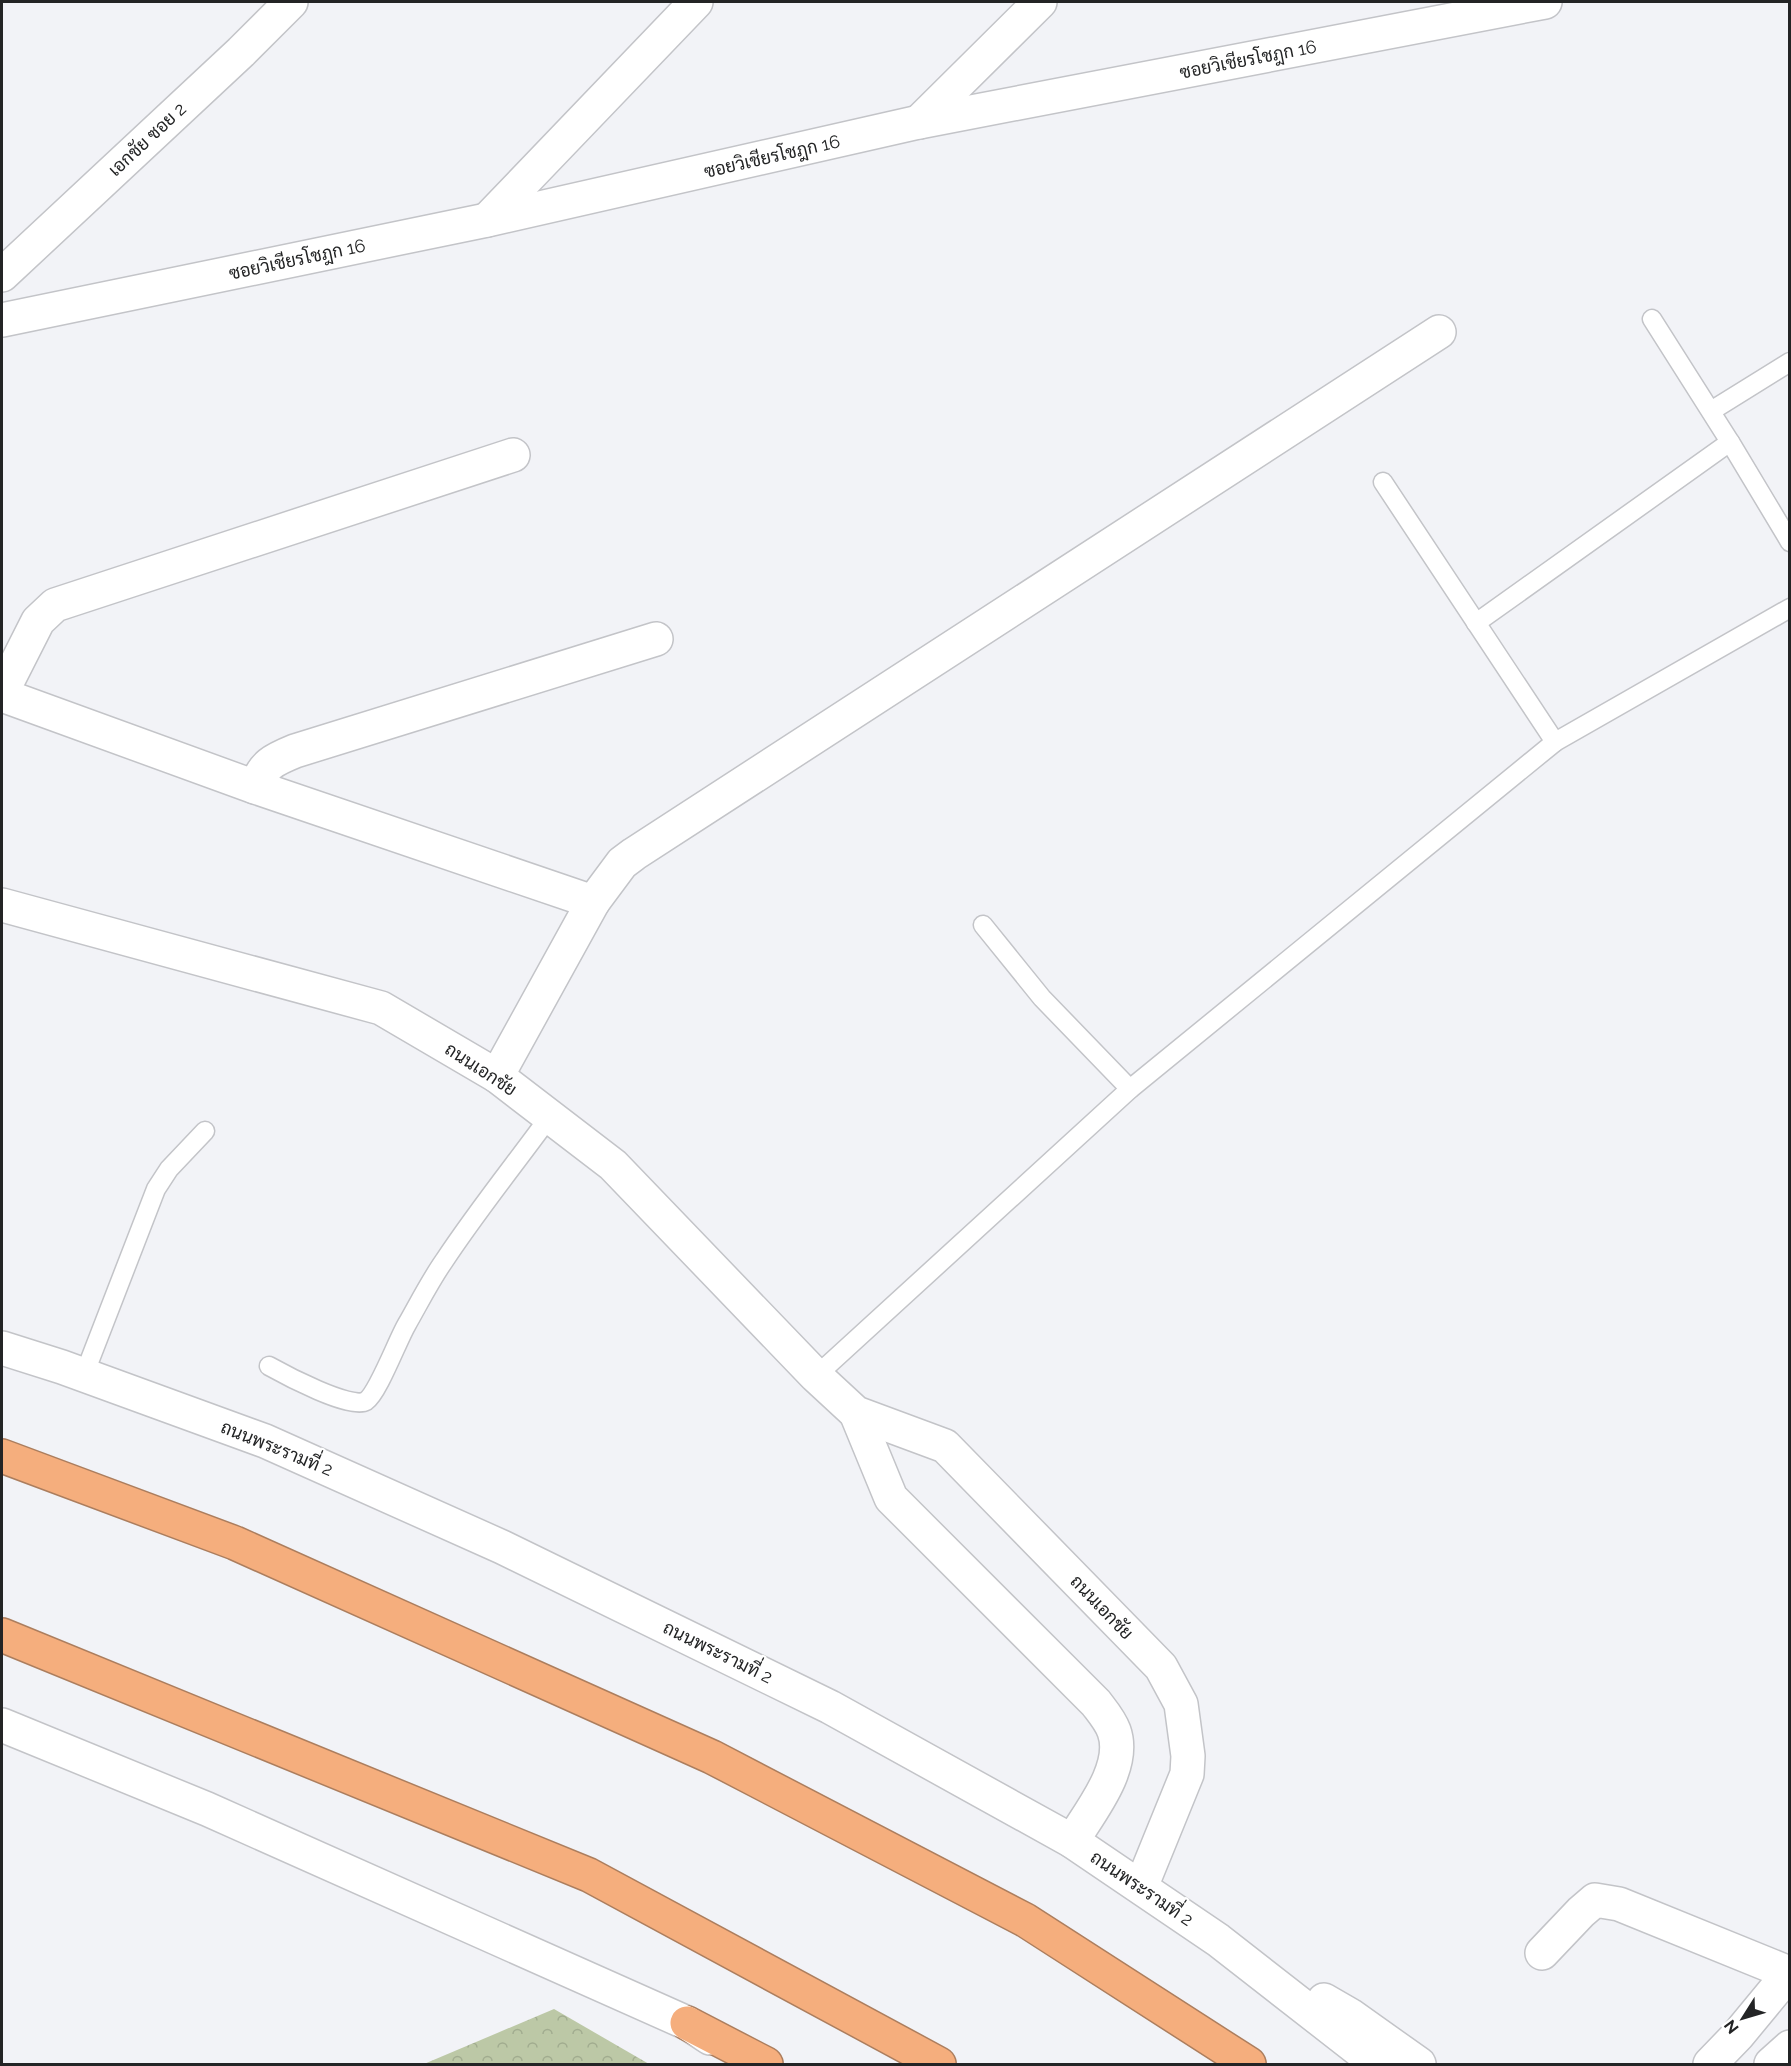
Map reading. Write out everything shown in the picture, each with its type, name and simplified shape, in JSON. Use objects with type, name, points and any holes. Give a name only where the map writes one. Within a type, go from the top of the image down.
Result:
[{"type":"highway","points":[[2,1456],[235,1543],[712,1757],[1025,1920],[1249,2064]]},
{"type":"highway","points":[[2,1635],[589,1875],[939,2064]]},
{"type":"highway","points":[[687,2023],[766,2064]]},
{"type":"street","name":"เอกชัย ซอย 2","points":[[2,275],[241,52],[291,2]]},
{"type":"street","points":[[487,220],[696,2]]},
{"type":"street","points":[[919,123],[1040,2]]},
{"type":"street","name":"ซอยวิเชียรโชฎก 16","points":[[2,320],[487,220],[919,123],[1545,2]]},
{"type":"street","points":[[497,1076],[593,902],[622,863],[1439,332]]},
{"type":"street","points":[[513,455],[55,605],[38,621],[2,693],[255,787],[593,902]]},
{"type":"street","points":[[255,787],[266,766],[295,750],[656,639]]},
{"type":"street","name":"ถนนเอกชัย","points":[[2,905],[381,1008],[497,1076],[613,1165],[816,1376],[856,1413],[945,1446],[1161,1668],[1181,1704],[1188,1756],[1186,1774],[1141,1887]]},
{"type":"street","name":"ถนนพระรามที่ 2","points":[[2,1348],[84,1375],[265,1441],[502,1547],[830,1707],[1072,1842],[1141,1887],[1218,1940],[1377,2064]]},
{"type":"street","name":"ถนนเอกชัย","points":[[856,1413],[891,1498],[1096,1703],[1111,1725],[1117,1751],[1112,1775],[1072,1842]]},
{"type":"street","points":[[2,1725],[207,1809],[687,2023],[752,2064]]},
{"type":"street","points":[[1542,1953],[1595,1900],[1619,1904],[1789,1972],[1738,2035],[1710,2064]]},
{"type":"street","points":[[1218,1940],[1350,2014],[1419,2064]]},
{"type":"street","points":[[1771,2064],[1790,2047]]},
{"type":"lane","points":[[1652,319],[1790,542]]},
{"type":"lane","points":[[1711,411],[1790,362]]},
{"type":"lane","points":[[1476,623],[1730,442]]},
{"type":"lane","points":[[1383,482],[1556,742]]},
{"type":"lane","points":[[816,1376],[1130,1089],[1556,742],[1790,608]]},
{"type":"lane","points":[[983,925],[1042,998],[1130,1089]]},
{"type":"lane","points":[[269,1366],[307,1386],[343,1399],[357,1403],[366,1401],[374,1393],[398,1340],[443,1261],[550,1116]]},
{"type":"lane","points":[[84,1375],[156,1189],[169,1169],[205,1131]]},
{"type":"green space","points":[[554,2009],[649,2064],[424,2064]]}]
